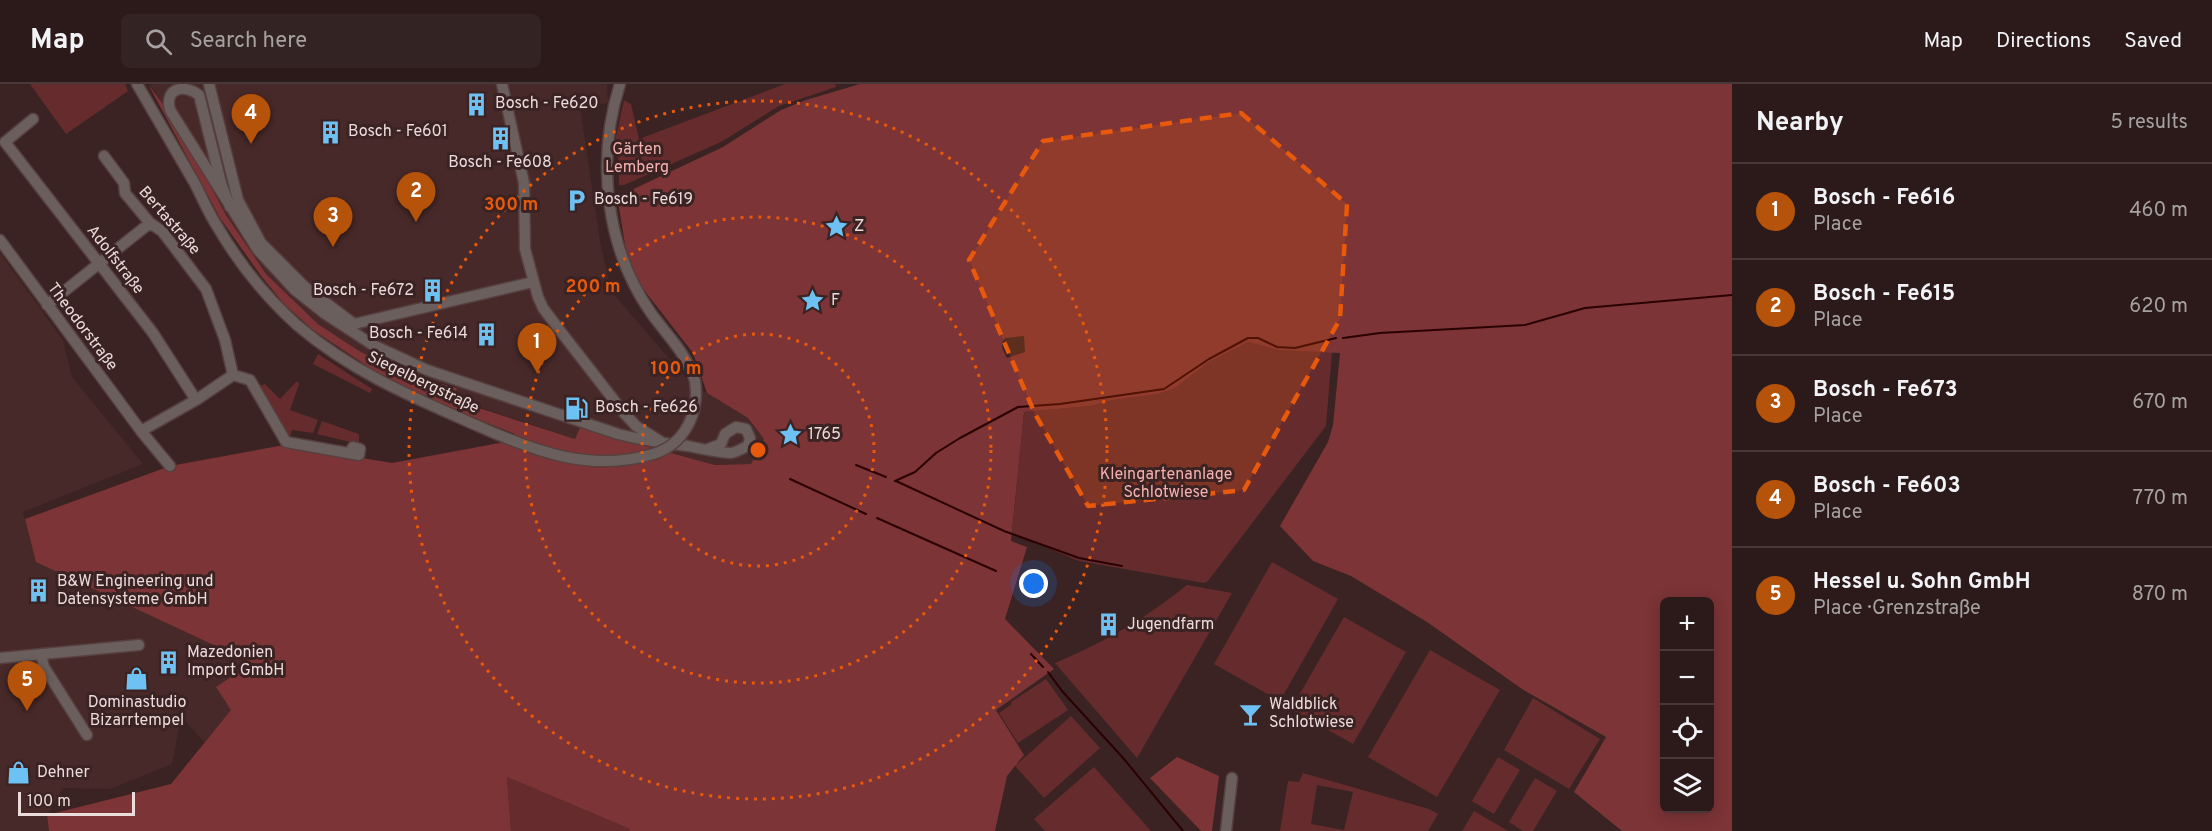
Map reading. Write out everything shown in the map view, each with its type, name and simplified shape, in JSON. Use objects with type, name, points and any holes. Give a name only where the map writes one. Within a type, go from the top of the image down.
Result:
[{"type":"street","name":"Siegelbergstraße","points":[[137,84],[217,226],[244,266],[276,305],[296,324],[383,384],[541,452],[564,458],[603,462],[634,459],[653,454],[676,442],[685,432],[696,405],[695,381],[685,356],[639,293],[628,271],[614,229],[608,187],[608,156],[611,120],[620,84]]},
{"type":"street","points":[[209,84],[238,200],[261,243],[305,288],[354,324],[533,282]]},
{"type":"street","points":[[502,84],[524,183],[525,249],[533,282],[543,308],[624,413],[636,426],[663,442]]},
{"type":"street","points":[[230,207],[221,183],[199,95],[193,87],[185,85],[176,87],[170,92],[168,100],[170,110],[194,151],[230,207],[258,250],[286,282],[324,313],[372,345],[427,370],[590,426],[636,439],[708,449]]},
{"type":"street","name":"Adolfstraße","points":[[33,119],[5,142],[153,333],[196,400]]},
{"type":"street","points":[[194,151],[205,155],[210,152],[211,146]]},
{"type":"street","name":"Bertastraße","points":[[104,156],[124,183],[125,193],[150,223],[162,231],[206,290],[225,340],[233,375]]},
{"type":"street","points":[[47,305],[150,223]]},
{"type":"street","name":"Theodorstraße","points":[[0,240],[141,431],[170,466]]},
{"type":"street","points":[[141,431],[196,400],[233,375],[250,380],[286,442],[350,453]]},
{"type":"street","points":[[0,658],[139,645]]},
{"type":"street","points":[[41,654],[44,668],[87,735]]},
{"type":"street","points":[[1226,831],[1232,778]]},
{"type":"highlighted area","points":[[1241,113],[1347,204],[1340,319],[1244,490],[1088,506],[1035,414],[969,260],[1043,141]]},
{"type":"shaded area","points":[[148,84],[195,157],[226,215],[266,274],[318,324],[356,349],[399,373],[457,388],[454,400],[575,439],[580,428],[715,465],[751,464],[764,439],[748,418],[707,393],[693,353],[637,281],[626,251],[617,195],[723,147],[781,110],[806,100],[860,84],[1732,84],[1732,831],[1622,831],[1574,792],[1606,737],[1522,689],[1427,622],[1351,576],[1313,561],[1280,526],[1328,442],[1333,425],[1340,353],[1279,350],[1248,342],[1209,362],[1175,388],[1158,394],[1113,400],[1090,406],[1024,412],[1011,541],[1027,547],[1005,619],[1054,669],[996,710],[1024,755],[1007,776],[995,831],[629,831],[630,829],[507,777],[511,831],[49,831],[47,815],[171,784],[231,710],[216,687],[252,663],[36,562],[25,519],[170,466],[284,445],[392,463],[515,440],[515,434],[417,395],[391,382],[313,330],[284,304],[220,218]],"holes":[[[1024,336],[1025,352],[1007,358],[1003,350],[1003,341],[1005,338]]]},
{"type":"shaded area","points":[[150,84],[607,84],[608,103],[580,107],[600,241],[611,291],[690,383],[748,418],[764,439],[751,464],[715,465],[581,428],[575,439],[454,399],[457,387],[399,373],[356,349],[318,324],[266,274],[226,215],[195,157]]},
{"type":"shaded area","points":[[0,253],[63,340],[72,377],[143,464],[23,512],[36,561],[252,663],[232,710],[204,742],[181,717],[172,764],[110,789],[63,788],[47,815],[49,831],[0,831]]},
{"type":"shaded area","points":[[1177,757],[1219,776],[1212,831],[1201,831],[1150,778]]},
{"type":"green space","points":[[30,84],[125,84],[128,91],[66,134]]},
{"type":"green space","name":"Gärten Lemberg","points":[[785,84],[835,84],[836,87],[779,106],[721,142],[624,185],[619,185],[618,146],[614,146],[624,100],[631,104],[639,139]]},
{"type":"green space","name":"Kleingartenanlage Schlotwiese","points":[[1248,342],[1279,350],[1332,352],[1326,426],[1208,581],[1204,583],[1079,561],[1012,533],[1024,412],[1090,406],[1113,400],[1158,394],[1175,388],[1209,362]]},
{"type":"green space","points":[[318,354],[372,389],[370,393],[313,364]]},
{"type":"green space","points":[[297,381],[299,384],[290,410],[318,420],[313,433],[292,430],[290,436],[286,436],[257,387],[265,384],[280,399]]},
{"type":"green space","points":[[322,421],[359,434],[359,444],[317,434]]},
{"type":"green space","points":[[1272,562],[1338,599],[1280,701],[1214,664]]},
{"type":"green space","points":[[1187,585],[1232,593],[1137,758],[1055,663],[1124,629]]},
{"type":"green space","points":[[1344,617],[1406,652],[1353,744],[1291,709]]},
{"type":"green space","points":[[1430,650],[1500,690],[1437,797],[1368,757]]},
{"type":"green space","points":[[1046,679],[1068,710],[1018,743],[999,713],[1012,704],[1011,702]]},
{"type":"green space","points":[[1533,698],[1600,739],[1569,789],[1504,750]]},
{"type":"green space","points":[[1071,716],[1100,748],[1044,798],[1015,766]]},
{"type":"green space","points":[[1498,757],[1520,770],[1494,814],[1472,801]]},
{"type":"green space","points":[[1094,767],[1151,831],[1045,831],[1034,819]]},
{"type":"green space","points":[[1303,773],[1429,809],[1438,814],[1428,831],[1280,831],[1288,781],[1299,782]],"holes":[[[1317,785],[1353,792],[1344,830],[1311,824]]]},
{"type":"green space","points":[[507,777],[630,829],[629,831],[511,831]]},
{"type":"green space","points":[[1535,778],[1557,791],[1533,831],[1523,831],[1509,822]]},
{"type":"green space","points":[[1474,811],[1508,831],[1462,831]]},
{"type":"waterway","points":[[1343,338],[1380,333],[1525,325],[1585,308],[1732,295]]},
{"type":"waterway","points":[[895,481],[915,472],[936,453],[960,438],[1018,407],[1060,404],[1164,389],[1209,359],[1248,338],[1258,338],[1277,347],[1295,348],[1336,338]]},
{"type":"waterway","points":[[856,465],[886,477]]},
{"type":"waterway","points":[[790,479],[866,514]]},
{"type":"waterway","points":[[896,481],[1004,531],[1079,558],[1122,566]]},
{"type":"waterway","points":[[877,518],[996,571]]},
{"type":"waterway","points":[[1031,654],[1043,667]]},
{"type":"waterway","points":[[1048,672],[1183,831]]},
{"type":"place","name":"Bosch - Fe620","points":[[477,104]]},
{"type":"place","name":"Bosch - Fe601","points":[[330,132]]},
{"type":"place","name":"Bosch - Fe608","points":[[500,138]]},
{"type":"place","name":"Bosch - Fe603","points":[[251,144]]},
{"type":"place","name":"Bosch - Fe619","points":[[576,200]]},
{"type":"place","name":"Bosch - Fe615","points":[[416,222]]},
{"type":"place","name":"Z","points":[[836,227]]},
{"type":"place","name":"Bosch - Fe673","points":[[333,247]]},
{"type":"place","name":"Bosch - Fe672","points":[[432,291]]},
{"type":"place","name":"F","points":[[813,301]]},
{"type":"place","name":"Bosch - Fe614","points":[[486,334]]},
{"type":"place","name":"Bosch - Fe616","points":[[537,373]]},
{"type":"place","name":"Bosch - Fe626","points":[[577,408]]},
{"type":"place","name":"1765","points":[[790,435]]},
{"type":"place","name":"B&W Engineering und Datensysteme GmbH","points":[[39,591]]},
{"type":"place","name":"Jugendfarm","points":[[1109,625]]},
{"type":"place","name":"Mazedonien Import GmbH","points":[[169,662]]},
{"type":"place","name":"Dominastudio Bizarrtempel","points":[[137,678]]},
{"type":"place","name":"Hessel u. Sohn GmbH","points":[[27,711]]},
{"type":"place","name":"Waldblick Schlotwiese","points":[[1251,714]]},
{"type":"place","name":"Dehner","points":[[19,773]]}]
